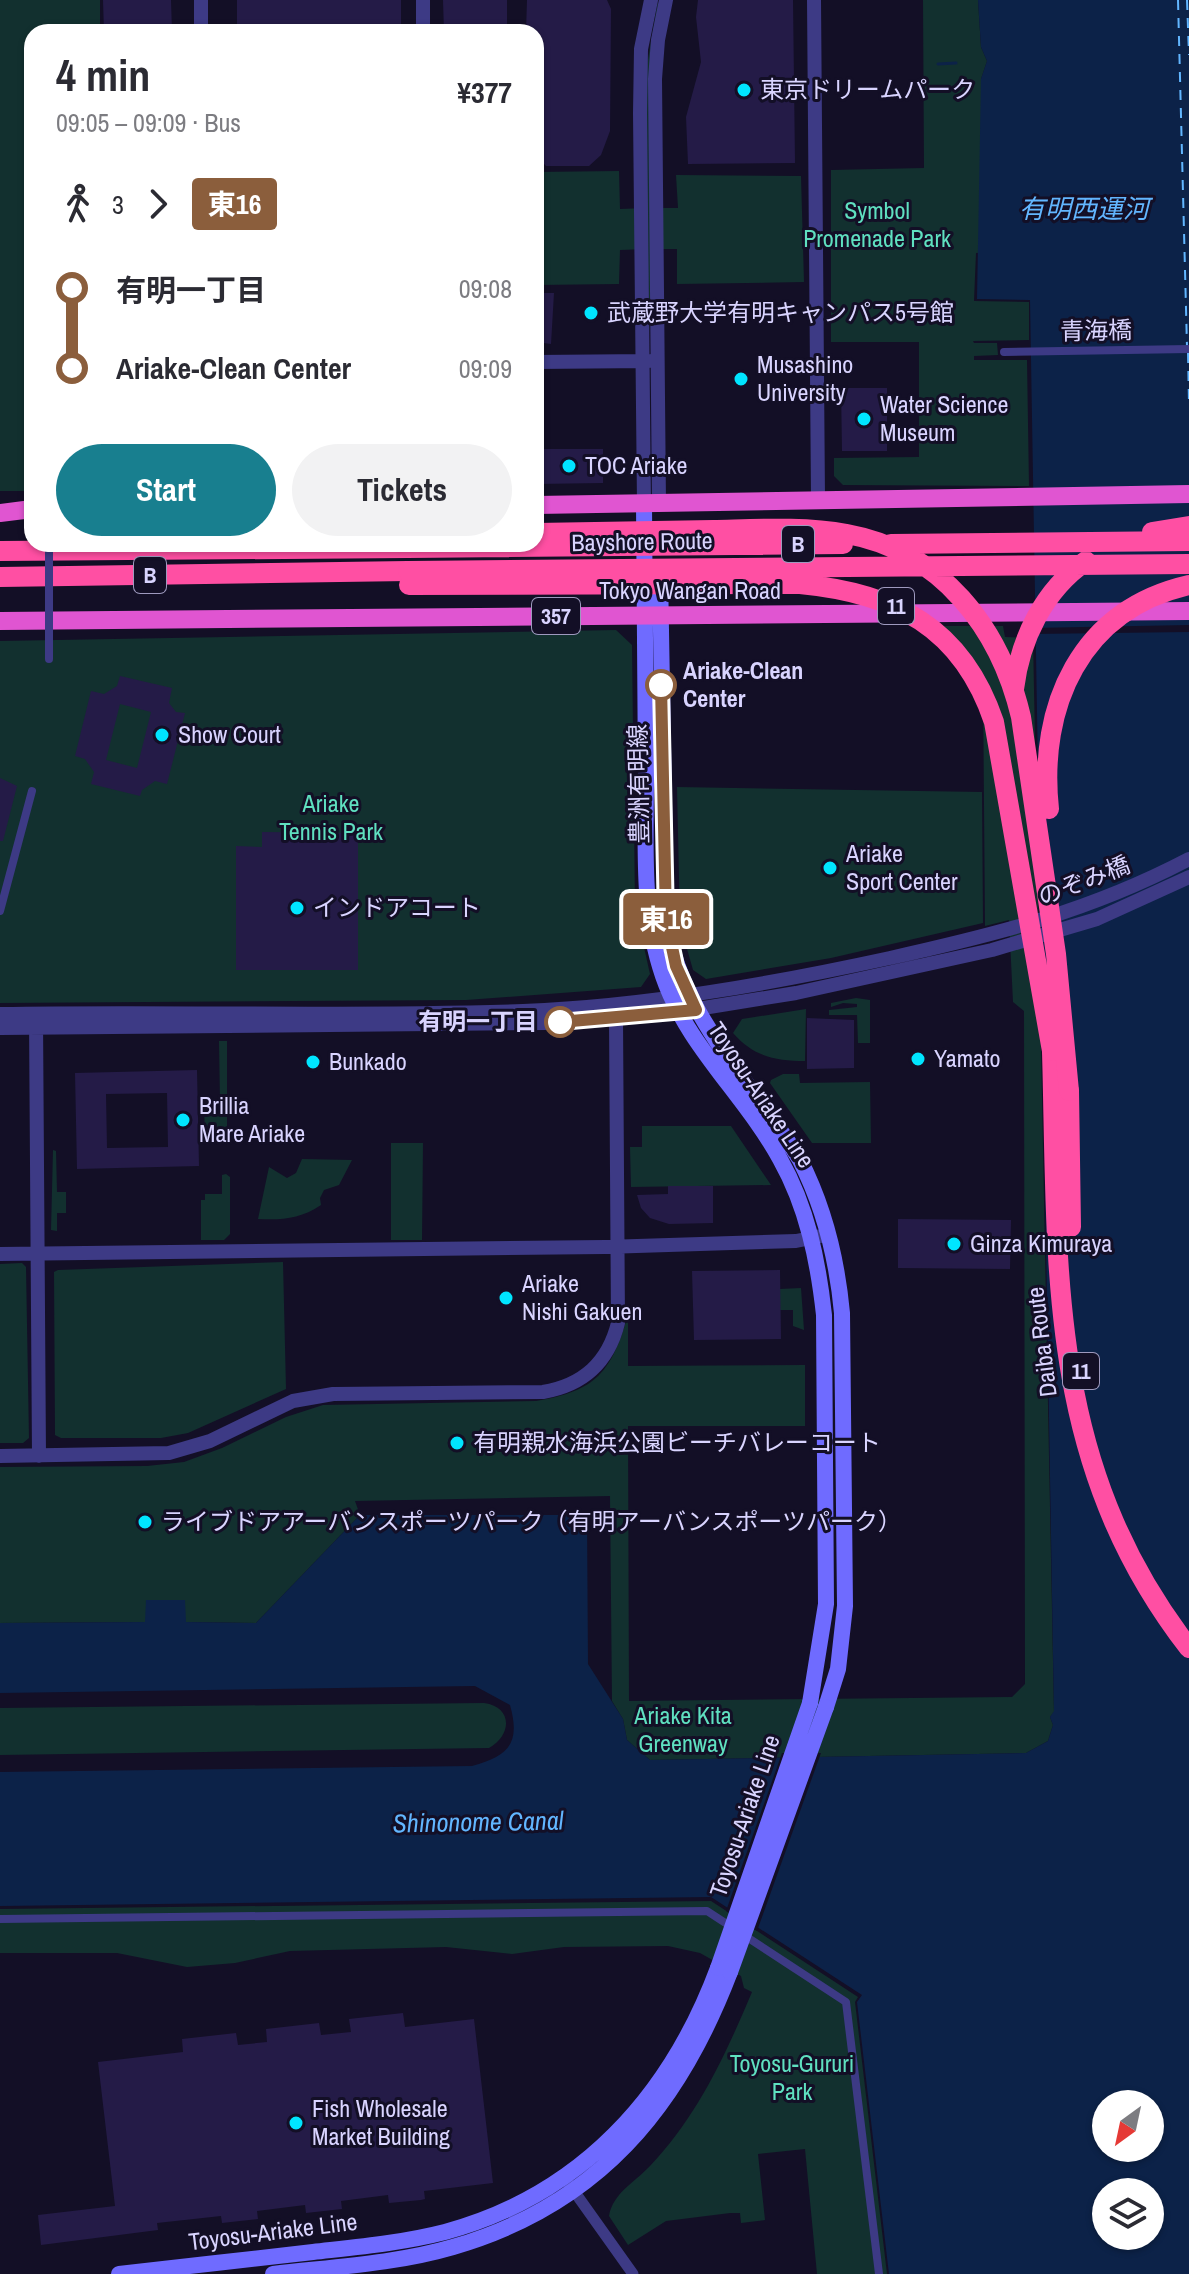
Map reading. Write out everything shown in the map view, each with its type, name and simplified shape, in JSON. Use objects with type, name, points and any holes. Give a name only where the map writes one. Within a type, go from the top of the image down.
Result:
[{"type":"highway","points":[[544,505],[1189,494]]},
{"type":"highway","points":[[0,502],[24,506]]},
{"type":"highway","points":[[0,513],[24,508]]},
{"type":"highway","name":"11","points":[[1052,1051],[1043,936],[1015,742],[1013,707],[1019,662],[1041,610],[1079,566],[1133,537],[1189,526]]},
{"type":"highway","name":"11","points":[[544,533],[798,529],[847,534],[888,545],[918,560],[961,596],[996,648],[1021,717],[1056,954],[1069,1091]]},
{"type":"highway","name":"Bayshore Route","points":[[544,547],[1189,541]]},
{"type":"highway","name":"Bayshore Route","points":[[0,551],[24,551]]},
{"type":"highway","name":"Bayshore Route","points":[[0,577],[299,571],[408,578],[1189,564]]},
{"type":"highway","name":"11","points":[[408,578],[800,584],[839,588],[875,597],[925,623],[964,660],[982,690],[994,722],[1052,1051]]},
{"type":"highway","name":"11","points":[[1069,1091],[1067,952],[1047,788],[1053,717],[1070,673],[1099,635],[1121,615],[1141,603],[1189,585]]},
{"type":"highway","name":"Tokyo Wangan Road","points":[[0,621],[1189,611]]},
{"type":"highway","points":[[0,631],[108,620]]},
{"type":"highway","name":"Daiba Route","points":[[1052,1051],[1061,1304],[1076,1407],[1100,1490],[1124,1543],[1151,1592],[1189,1648]]},
{"type":"highway","name":"Daiba Route","points":[[1069,1091],[1073,1305],[1088,1405],[1101,1456],[1122,1511],[1154,1574],[1189,1628]]},
{"type":"main road","name":"豊洲有明線","points":[[652,504],[652,615],[666,919],[679,995]]},
{"type":"main road","name":"Toyosu-Ariake Line","points":[[273,2274],[399,2259],[452,2248],[511,2226],[569,2183],[620,2151],[640,2130],[673,2089],[697,2049],[730,1972],[818,1705],[838,1669],[843,1634],[842,1313],[838,1273],[829,1234],[813,1186],[800,1160],[679,995]]},
{"type":"main road","name":"Toyosu-Ariake Line","points":[[688,1011],[701,1048],[779,1157],[803,1209],[812,1239],[824,1315],[826,1604],[819,1661],[818,1705]]},
{"type":"main road","points":[[819,1661],[831,1662],[835,1644],[843,1634]]},
{"type":"main road","name":"Toyosu-Ariake Line","points":[[119,2274],[399,2242],[446,2232],[569,2183]]},
{"type":"street","points":[[201,0],[201,24]]},
{"type":"street","points":[[423,0],[423,24]]},
{"type":"street","points":[[651,0],[641,49],[640,113],[652,504]]},
{"type":"street","points":[[650,361],[655,79],[658,40],[666,0]]},
{"type":"street","points":[[814,0],[818,498]]},
{"type":"street","name":"青海橋","points":[[1004,352],[1189,349]]},
{"type":"street","points":[[544,362],[650,361]]},
{"type":"street","points":[[49,552],[49,659]]},
{"type":"street","points":[[0,911],[32,791]]},
{"type":"street","name":"のぞみ橋","points":[[991,943],[1114,896],[1189,859]]},
{"type":"street","name":"のぞみ橋","points":[[991,943],[1097,919],[1189,877]]},
{"type":"street","points":[[0,1028],[36,1021],[523,1011],[679,995],[776,981],[991,943]]},
{"type":"street","points":[[0,1014],[36,1021],[548,1023],[688,1011],[796,993],[991,943]]},
{"type":"street","points":[[0,1456],[169,1453],[210,1441],[293,1401],[333,1394],[543,1392],[563,1389],[588,1375],[599,1365],[614,1340],[619,1305],[616,1018]]},
{"type":"street","points":[[36,1021],[40,1252],[39,1456]]},
{"type":"street","points":[[0,1254],[620,1246],[812,1239],[829,1234]]},
{"type":"street","points":[[0,1919],[707,1911],[846,2002],[879,2274]]},
{"type":"street","points":[[569,2183],[633,2274]]},
{"type":"green space","points":[[0,0],[100,0],[100,24],[24,24],[24,491],[0,491]]},
{"type":"green space","name":"Symbol Promenade Park","points":[[658,0],[651,208],[678,208],[676,175],[801,176],[804,282],[677,284],[677,249],[651,249],[650,334],[647,249],[620,250],[619,284],[544,285],[544,172],[619,171],[620,209],[647,208],[647,65]]},
{"type":"green space","points":[[923,0],[978,0],[981,47],[987,61],[981,79],[981,194],[1043,250],[976,253],[974,301],[1029,302],[1029,340],[973,341],[997,343],[998,355],[974,356],[974,360],[1027,360],[1029,486],[843,485],[834,476],[834,458],[919,457],[919,342],[831,342],[831,170],[924,168]]},
{"type":"green space","name":"Ariake Kita Greenway","points":[[934,626],[1003,626],[1005,637],[1033,638],[1054,1712],[1050,1717],[1053,1725],[1048,1741],[1026,1753],[650,1760],[627,1740],[623,1719],[612,1701],[610,1496],[355,1501],[360,1515],[256,1623],[185,1622],[184,1600],[146,1622],[0,1623],[0,1467],[147,1466],[184,1462],[222,1448],[286,1417],[323,1405],[536,1401],[557,1397],[587,1384],[608,1365],[628,1315],[628,1366],[805,1365],[805,1426],[628,1426],[629,1701],[1012,1697],[1025,1684],[1024,1011],[1013,1002],[1009,920],[985,926],[983,684]]},
{"type":"green space","name":"Ariake Tennis Park","points":[[616,630],[632,645],[635,907],[650,974],[641,987],[466,1000],[0,1003],[0,641]]},
{"type":"green space","name":"Ariake Sport Center","points":[[677,787],[982,792],[983,923],[831,958],[706,979],[693,970],[680,924]]},
{"type":"green space","points":[[856,998],[870,1000],[870,1043],[858,1043],[857,1015],[829,1015],[829,1010],[857,1007],[857,1004],[843,1003],[831,1007],[831,1003]]},
{"type":"green space","points":[[806,1009],[805,1061],[766,1056],[749,1048],[733,1033],[742,1019]]},
{"type":"green space","points":[[219,1041],[227,1041],[227,1143],[205,1142],[204,1101],[220,1101]]},
{"type":"green space","points":[[783,1074],[799,1074],[800,1083],[870,1082],[871,1143],[812,1143],[770,1083]]},
{"type":"green space","points":[[642,1126],[731,1126],[771,1185],[631,1187],[630,1147],[642,1147]]},
{"type":"green space","points":[[391,1143],[423,1143],[422,1240],[391,1240]]},
{"type":"green space","points":[[53,1150],[56,1151],[57,1192],[66,1192],[66,1213],[57,1213],[57,1231],[51,1230]]},
{"type":"green space","points":[[302,1159],[352,1160],[339,1185],[324,1190],[321,1205],[291,1218],[258,1219],[269,1167],[287,1178],[296,1173]]},
{"type":"green space","points":[[222,1175],[230,1177],[230,1234],[224,1240],[201,1240],[201,1200],[205,1200],[205,1194],[222,1194]]},
{"type":"green space","points":[[283,1262],[286,1389],[188,1433],[161,1438],[61,1438],[55,1435],[54,1272]]},
{"type":"green space","points":[[22,1263],[26,1267],[29,1438],[23,1443],[0,1443],[0,1264]]},
{"type":"green space","points":[[801,1288],[804,1330],[793,1326],[793,1310],[780,1310],[780,1289]]},
{"type":"green space","points":[[484,1703],[500,1710],[506,1722],[502,1736],[489,1748],[0,1755],[0,1708]]},
{"type":"green space","name":"Toyosu-Gururi Park","points":[[711,1901],[858,1997],[855,2002],[887,2274],[817,2274],[805,2149],[758,2154],[765,2220],[741,2223],[740,2213],[730,2213],[666,2221],[628,2245],[609,2216],[615,2201],[667,2147],[696,2105],[721,2062],[752,1992],[744,1988],[741,1976],[700,1953],[668,1946],[564,1947],[512,1954],[446,1947],[290,1951],[235,1963],[187,1967],[117,1953],[0,1953],[0,1909]]},
{"type":"water","points":[[978,0],[1189,0],[1189,2274],[889,2274],[857,2002],[862,1995],[711,1897],[0,1906],[0,1772],[472,1766],[503,1753],[514,1730],[510,1705],[475,1686],[0,1693],[0,1623],[145,1622],[146,1600],[185,1600],[186,1622],[256,1623],[360,1515],[587,1515],[588,1664],[623,1719],[627,1740],[650,1760],[1026,1753],[1048,1741],[1053,1725],[1050,1717],[1054,1711],[1030,300],[977,299],[981,79],[987,61],[981,47]]},
{"type":"pier","points":[[1189,625],[1189,632],[1032,634],[1031,628]]},
{"type":"pier","points":[[782,1753],[821,1753],[757,1931],[726,1911]]},
{"type":"building","points":[[103,0],[171,0],[172,24],[104,24]]},
{"type":"building","points":[[237,0],[401,0],[401,24],[237,24]]},
{"type":"building","points":[[443,0],[507,0],[507,24],[444,24]]},
{"type":"building","points":[[527,0],[607,0],[611,9],[610,131],[601,155],[589,166],[544,164],[544,24],[526,24]]},
{"type":"building","name":"東京ドリームパーク","points":[[698,0],[793,0],[795,163],[688,164],[686,117],[701,62],[696,17]]},
{"type":"building","points":[[544,293],[554,293],[551,344],[544,343]]},
{"type":"building","name":"Water Science Museum","points":[[841,388],[887,388],[887,451],[842,451]]},
{"type":"building","name":"TOC Ariake","points":[[544,449],[603,449],[603,483],[544,484]]},
{"type":"building","name":"Show Court","points":[[120,676],[172,688],[169,703],[176,712],[185,713],[167,784],[155,781],[142,790],[140,796],[91,784],[94,772],[85,759],[75,756],[91,691],[104,694],[117,686]],"holes":[[[120,704],[151,712],[137,768],[106,760]]]},
{"type":"building","points":[[0,778],[17,786],[3,841],[0,841]]},
{"type":"building","name":"インドアコート","points":[[262,832],[358,833],[358,970],[236,970],[236,846],[262,847]]},
{"type":"building","points":[[807,1018],[854,1020],[854,1068],[807,1069]]},
{"type":"building","name":"Brillia Mare Ariake","points":[[197,1070],[199,1166],[77,1169],[75,1073]],"holes":[[[167,1093],[168,1147],[107,1148],[106,1094]]]},
{"type":"building","points":[[668,1186],[713,1186],[713,1223],[669,1224],[650,1218],[641,1208],[637,1195],[668,1194]]},
{"type":"building","name":"Ginza Kimuraya","points":[[898,1219],[1011,1220],[1010,1269],[898,1268]]},
{"type":"building","points":[[780,1270],[781,1339],[694,1340],[692,1271]]},
{"type":"building","name":"Fish Wholesale Market Building","points":[[403,2013],[405,2027],[474,2019],[493,2183],[424,2191],[425,2199],[421,2200],[389,2203],[388,2195],[341,2201],[342,2209],[306,2213],[305,2205],[257,2211],[258,2219],[222,2223],[221,2216],[157,2223],[158,2230],[41,2245],[38,2215],[115,2206],[98,2062],[183,2052],[182,2039],[236,2033],[238,2045],[267,2042],[266,2029],[319,2023],[321,2035],[351,2032],[349,2019]]},
{"type":"waterway","points":[[938,64],[956,63]]},
{"type":"ferry route","points":[[1178,0],[1187,347]]},
{"type":"ferry route","points":[[1187,0],[1189,55]]},
{"type":"ferry route","points":[[1188,353],[1189,403]]},
{"type":"bus line","name":"東16","points":[[560,1022],[696,1010],[676,966],[666,919],[661,685]]},
{"type":"place","name":"東京ドリームパーク","points":[[744,90]]},
{"type":"place","name":"武蔵野大学有明キャンパス5号館","points":[[591,313]]},
{"type":"place","name":"Musashino University","points":[[741,379]]},
{"type":"place","name":"Water Science Museum","points":[[864,419]]},
{"type":"place","name":"TOC Ariake","points":[[569,466]]},
{"type":"place","name":"Ariake-Clean Center","points":[[661,685]]},
{"type":"place","name":"Show Court","points":[[162,735]]},
{"type":"place","name":"Ariake Sport Center","points":[[830,868]]},
{"type":"place","name":"インドアコート","points":[[297,908]]},
{"type":"place","name":"有明一丁目","points":[[560,1022]]},
{"type":"place","name":"Yamato","points":[[918,1059]]},
{"type":"place","name":"Bunkado","points":[[313,1062]]},
{"type":"place","name":"Brillia Mare Ariake","points":[[183,1120]]},
{"type":"place","name":"Ginza Kimuraya","points":[[954,1244]]},
{"type":"place","name":"Ariake Nishi Gakuen","points":[[506,1298]]},
{"type":"place","name":"有明親水海浜公園ビーチバレーコート","points":[[457,1443]]},
{"type":"place","name":"ライブドアアーバンスポーツパーク（有明アーバンスポーツパーク）","points":[[145,1522]]},
{"type":"place","name":"Fish Wholesale Market Building","points":[[296,2123]]},
{"type":"water label","name":"有明西運河","points":[[1084,209]]},
{"type":"water label","name":"Shinonome Canal","points":[[478,1822]]}]
